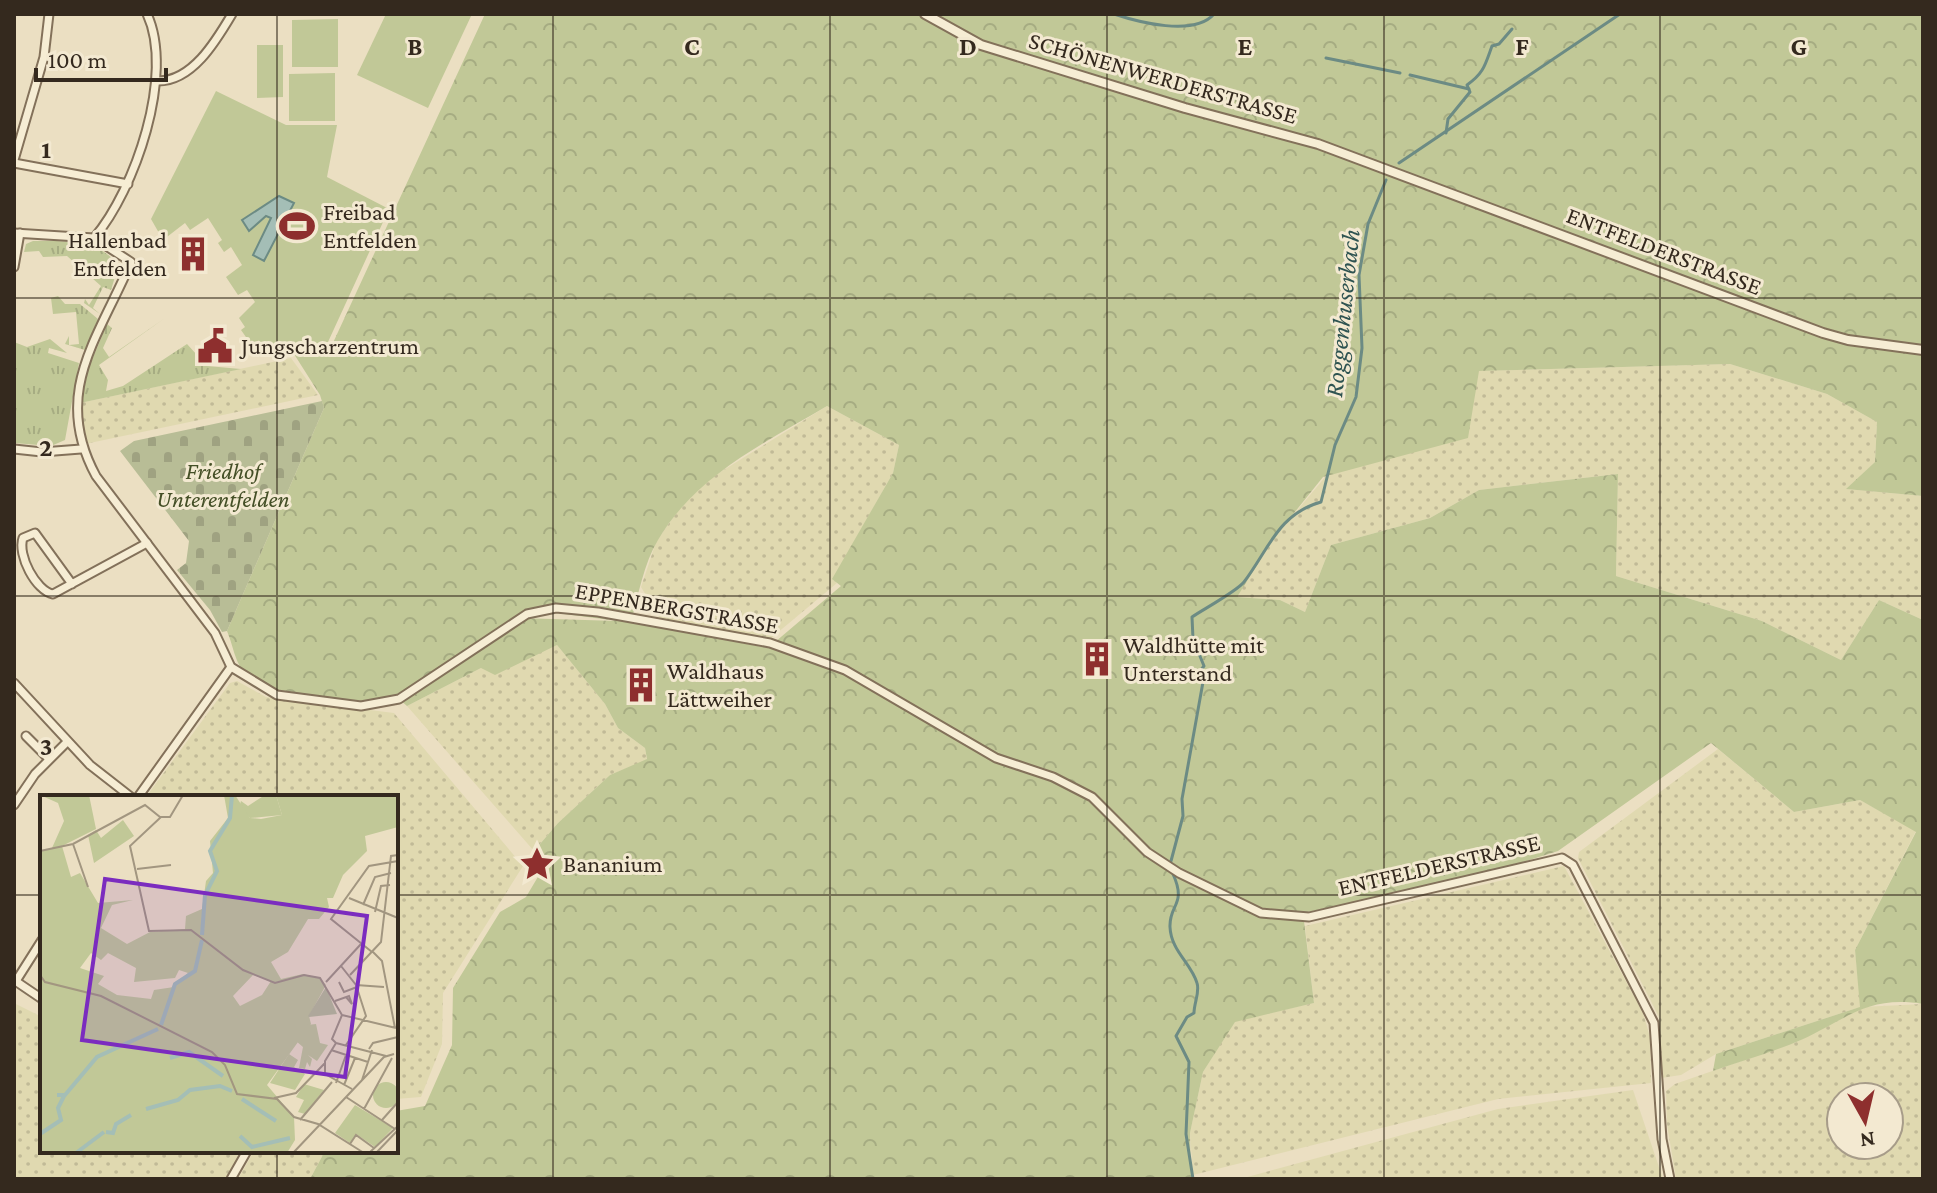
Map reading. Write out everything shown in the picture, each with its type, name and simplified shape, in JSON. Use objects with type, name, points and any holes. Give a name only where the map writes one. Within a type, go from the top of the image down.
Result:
[{"type":"street","points":[[49,14],[44,57],[14,162],[128,184]]},
{"type":"street","points":[[94,238],[113,215],[128,184],[157,81],[157,51],[147,14]]},
{"type":"street","points":[[157,81],[170,80],[207,53],[232,14]]},
{"type":"street","name":"SCHÖNENWERDERSTRASSE","points":[[925,14],[981,45],[1318,144],[1395,171]]},
{"type":"street","name":"ENTFELDERSTRASSE","points":[[1395,171],[1823,333],[1848,340],[1923,350]]},
{"type":"street","points":[[14,267],[17,233],[94,238],[131,262],[81,376],[75,401],[81,449],[96,476],[215,633],[231,667],[139,795]]},
{"type":"street","points":[[14,449],[42,452],[81,449]]},
{"type":"street","points":[[72,584],[35,533],[23,538],[21,552],[40,588],[53,594],[72,584],[147,543]]},
{"type":"street","name":"EPPENBERGSTRASSE","points":[[231,667],[277,695],[361,706],[399,699],[527,614],[540,610],[556,608],[628,616],[770,643],[845,670],[996,758],[1053,777],[1092,797],[1147,852],[1179,873]]},
{"type":"street","points":[[14,683],[67,742],[129,795]]},
{"type":"street","points":[[26,736],[49,759]]},
{"type":"street","points":[[14,805],[49,759],[67,742]]},
{"type":"street","name":"ENTFELDERSTRASSE","points":[[1179,873],[1261,913],[1297,917],[1475,881],[1553,858],[1568,861],[1654,1023],[1662,1139],[1670,1179]]},
{"type":"street","points":[[40,943],[15,981],[40,998]]},
{"type":"street","points":[[231,1179],[246,1153]]},
{"type":"shaded area","points":[[291,358],[318,395],[85,444],[80,403]]},
{"type":"shaded area","points":[[1730,364],[1827,394],[1877,422],[1875,462],[1847,489],[1923,496],[1923,620],[1879,600],[1841,660],[1762,621],[1616,576],[1618,474],[1479,490],[1430,518],[1331,545],[1305,612],[1280,600],[1236,597],[1274,538],[1326,476],[1478,371]]},
{"type":"shaded area","points":[[827,406],[899,445],[893,473],[833,579],[837,583],[770,639],[661,620],[641,587],[656,542],[679,509],[709,479]]},
{"type":"shaded area","points":[[557,645],[605,704],[618,728],[645,748],[647,760],[610,775],[558,823],[534,851],[407,706],[481,668]]},
{"type":"shaded area","points":[[237,681],[266,697],[394,713],[523,866],[443,993],[442,1044],[421,1097],[398,1099],[398,795],[147,795],[230,683]]},
{"type":"shaded area","points":[[1718,749],[1794,812],[1860,800],[1916,831],[1855,950],[1861,1007],[1923,1004],[1923,1179],[1676,1179],[1667,1124],[1666,1091],[1675,1084],[1799,1041],[1857,1008],[1716,1054],[1681,1075],[1661,1078],[1659,1017],[1578,858],[1579,852]]},
{"type":"shaded area","points":[[1564,866],[1643,1013],[1650,1037],[1651,1083],[1498,1099],[1193,1175],[1190,1133],[1203,1072],[1235,1021],[1314,1003],[1305,926]]},
{"type":"shaded area","points":[[14,1003],[40,1016],[40,1153],[240,1155],[226,1179],[14,1179]]},
{"type":"shaded area","points":[[1633,1090],[1663,1179],[1240,1179],[1498,1109]]},
{"type":"shaded area","points":[[253,1153],[324,1153],[310,1179],[238,1179]]},
{"type":"green space","points":[[386,14],[472,14],[428,108],[357,75]]},
{"type":"green space","points":[[485,14],[1923,14],[1923,496],[1846,489],[1875,462],[1877,422],[1827,394],[1730,364],[1479,371],[1468,438],[1323,477],[1274,538],[1237,597],[1280,600],[1305,612],[1331,545],[1430,518],[1479,490],[1618,474],[1616,576],[1762,621],[1841,660],[1879,600],[1923,620],[1923,1004],[1904,1002],[1872,1006],[1790,1044],[1713,1071],[1716,1054],[1860,1007],[1855,950],[1916,832],[1860,800],[1794,812],[1711,743],[1558,851],[1485,874],[1303,913],[1314,1003],[1235,1022],[1203,1072],[1190,1133],[1191,1179],[310,1179],[324,1153],[398,1153],[398,1111],[425,1106],[452,1045],[453,988],[500,912],[526,897],[542,870],[534,851],[558,823],[610,775],[647,759],[645,748],[618,728],[605,704],[557,645],[495,675],[481,668],[407,706],[399,699],[519,618],[618,621],[526,609],[388,702],[312,702],[272,693],[246,676],[227,631],[324,408],[320,395],[294,354],[332,345]],"holes":[[[827,406],[899,445],[893,473],[832,579],[841,586],[768,648],[631,622],[653,549],[674,517],[692,497],[734,462]]]},
{"type":"green space","points":[[338,19],[338,67],[292,67],[292,20]]},
{"type":"green space","points":[[257,45],[283,45],[283,97],[257,98]]},
{"type":"green space","points":[[335,73],[335,121],[289,121],[289,74]]},
{"type":"green space","name":"Freibad Entfelden","points":[[216,91],[286,125],[337,125],[327,177],[389,209],[328,342],[260,357],[241,330],[245,327],[239,318],[255,302],[247,290],[238,295],[226,277],[242,265],[231,247],[224,252],[218,243],[222,240],[208,218],[190,230],[185,223],[163,240],[151,219]]},
{"type":"green space","points":[[33,241],[80,243],[92,246],[111,258],[118,267],[111,290],[103,287],[93,308],[100,314],[84,303],[85,299],[89,305],[101,286],[67,256],[43,257],[39,251],[24,252],[26,244]]},
{"type":"green space","points":[[58,296],[65,304],[80,304],[98,319],[85,350],[65,344],[69,336],[69,345],[79,344],[76,312],[53,314],[51,298]]},
{"type":"green space","points":[[165,318],[99,365],[108,380],[106,391],[123,386],[187,344],[207,366],[241,369],[80,403],[87,372],[107,324],[112,328],[103,348],[109,357]]},
{"type":"green space","points":[[50,339],[67,353],[49,348],[48,353],[79,363],[65,440],[51,446],[14,443],[14,342],[27,347]]},
{"type":"green space","name":"Friedhof Unterentfelden","points":[[322,401],[324,408],[227,631],[222,632],[210,610],[177,570],[186,563],[189,541],[120,451],[134,441]]},
{"type":"water","points":[[279,196],[294,203],[264,261],[253,255],[271,218],[266,216],[249,231],[242,220]]},
{"type":"waterway","points":[[1114,14],[1166,26],[1193,25],[1214,14]]},
{"type":"waterway","name":"Roggenhuserbach","points":[[1399,163],[1620,14]]},
{"type":"waterway","points":[[1446,133],[1448,119],[1470,92],[1467,85],[1481,72],[1492,46],[1499,44],[1512,29]]},
{"type":"waterway","points":[[1326,58],[1400,73]]},
{"type":"waterway","points":[[1410,75],[1469,89]]},
{"type":"waterway","name":"Roggenhuserbach","points":[[1171,861],[1183,816],[1182,799],[1203,682],[1200,671],[1204,666],[1193,639],[1192,617],[1240,586],[1284,524],[1294,515],[1321,502],[1335,445],[1356,397],[1362,348],[1359,275],[1368,224],[1386,180]]},
{"type":"waterway","name":"Roggenhuserbach","points":[[1173,874],[1178,898],[1170,919],[1171,935],[1198,986],[1194,1013],[1187,1017],[1176,1036],[1189,1062],[1186,1134],[1193,1179]]},
{"type":"place","name":"Freibad Entfelden","points":[[297,226]]},
{"type":"place","name":"Hallenbad Entfelden","points":[[193,254]]},
{"type":"place","name":"Jungscharzentrum","points":[[215,346]]},
{"type":"place","name":"Waldhütte mit Unterstand","points":[[1097,659]]},
{"type":"place","name":"Waldhaus Lättweiher","points":[[641,685]]},
{"type":"place","name":"Bananium","points":[[537,864]]}]
